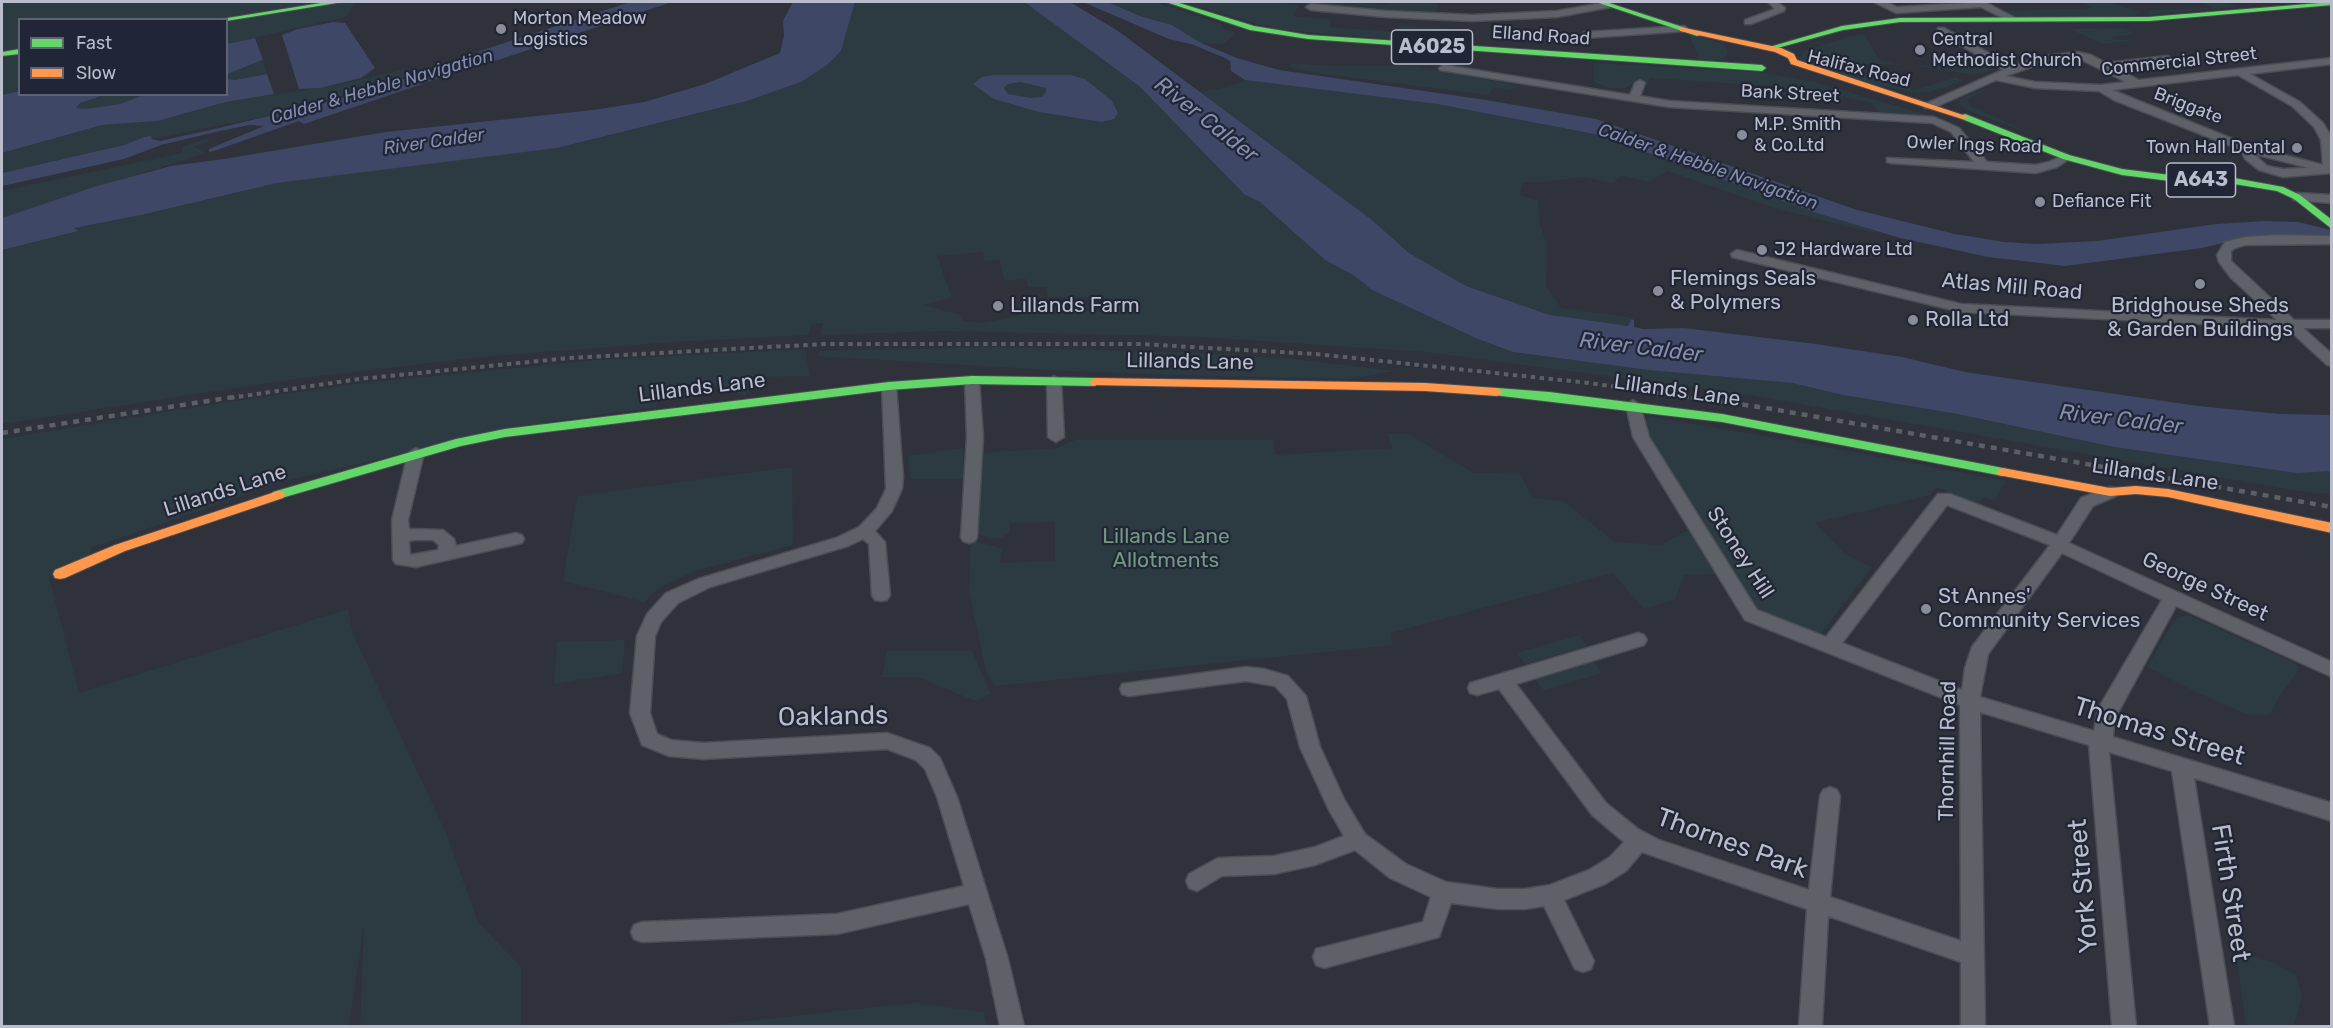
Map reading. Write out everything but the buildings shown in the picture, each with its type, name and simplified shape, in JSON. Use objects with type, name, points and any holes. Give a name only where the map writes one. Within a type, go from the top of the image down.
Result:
[{"type":"main road","points":[[228,19],[339,2]]},
{"type":"main road","name":"Elland Road","points":[[1170,2],[1239,24],[1293,35],[1698,66]]},
{"type":"main road","name":"Halifax Road","points":[[1604,3],[1721,41],[1739,55],[1772,68],[1929,106]]},
{"type":"main road","points":[[1739,55],[1748,47],[1767,47],[1842,28],[1881,22],[1923,19],[2177,18],[2331,3]]},
{"type":"main road","points":[[1794,61],[1801,52],[1834,39],[1904,27],[2156,25],[2331,9]]},
{"type":"main road","name":"Halifax Road","points":[[1683,28],[1785,52],[1794,61],[1929,106],[2066,157]]},
{"type":"main road","points":[[2,54],[18,51]]},
{"type":"main road","name":"A6025","points":[[1698,66],[1739,55]]},
{"type":"main road","name":"Halifax Road","points":[[1772,68],[1788,67],[1794,61]]},
{"type":"main road","name":"A6025","points":[[1698,66],[1772,68]]},
{"type":"main road","name":"Owler Ings Road","points":[[2066,157],[2146,177],[2234,181],[2265,185],[2297,197],[2329,224]]},
{"type":"main road","name":"Lillands Lane","points":[[60,573],[120,548],[328,479],[416,453],[505,433],[889,386],[972,380],[1425,387],[1526,393],[1722,417],[2110,492],[2136,490],[2169,493],[2331,528]]},
{"type":"street","points":[[1748,22],[1779,11],[1780,8],[1772,2]]},
{"type":"street","points":[[1879,2],[1896,10],[1981,3],[2012,19]]},
{"type":"street","points":[[1446,3],[1450,16]]},
{"type":"street","points":[[1311,7],[1386,15],[1472,18],[1557,14],[1604,3]]},
{"type":"street","points":[[1585,35],[1683,28]]},
{"type":"street","points":[[1941,30],[2011,70]]},
{"type":"street","points":[[1929,106],[2011,70],[2044,59],[2083,56],[2139,85]]},
{"type":"street","points":[[2104,66],[2169,59]]},
{"type":"street","name":"Commercial Street","points":[[1994,77],[2050,87],[2101,88],[2331,61]]},
{"type":"street","points":[[2313,63],[2331,73]]},
{"type":"street","name":"Bank Street","points":[[1444,68],[1669,104],[1907,117],[1944,123],[1955,130],[1984,166]]},
{"type":"street","points":[[2240,72],[2302,109],[2319,125],[2329,140],[2330,170]]},
{"type":"street","points":[[1634,98],[1640,83]]},
{"type":"street","name":"Briggate","points":[[2050,87],[2118,98]]},
{"type":"street","name":"Briggate","points":[[2101,88],[2118,98],[2246,148],[2249,157],[2257,165],[2283,173],[2298,174],[2330,170]]},
{"type":"street","name":"Owler Ings Road","points":[[1891,160],[2036,169],[2053,165],[2066,157]]},
{"type":"street","points":[[2297,197],[2331,199]]},
{"type":"street","points":[[2331,240],[2239,242],[2224,250],[2223,258],[2228,266],[2331,362]]},
{"type":"street","name":"Atlas Mill Road","points":[[1737,254],[1961,309],[2331,324]]},
{"type":"street","points":[[969,537],[975,437],[972,380]]},
{"type":"street","points":[[1054,380],[1056,437]]},
{"type":"street","name":"Oaklands","points":[[889,386],[894,489],[884,511],[865,531],[811,552],[688,589],[662,606],[653,619],[646,636],[640,713],[649,739],[669,748],[686,750],[886,741],[923,754],[933,764],[942,780],[997,959],[1012,1026]]},
{"type":"street","name":"Stoney Hill","points":[[1633,405],[1641,436],[1751,615],[1970,701]]},
{"type":"street","points":[[416,453],[400,520],[402,560],[416,561],[516,539]]},
{"type":"street","name":"Thornhill Road","points":[[1973,1026],[1970,701],[1974,668],[1979,652],[2060,544],[2087,502],[2110,492]]},
{"type":"street","name":"George Street","points":[[1829,647],[1944,498],[2060,544],[2331,670]]},
{"type":"street","points":[[865,531],[877,542],[880,595]]},
{"type":"street","points":[[401,537],[415,534],[437,534],[448,543],[445,554]]},
{"type":"street","name":"York Street","points":[[2124,1026],[2100,742],[2108,710],[2173,596]]},
{"type":"street","points":[[1477,688],[1638,640]]},
{"type":"street","points":[[1129,689],[1246,674],[1264,675],[1281,681],[1296,696],[1310,747],[1336,804],[1359,840],[1398,871],[1444,892],[1498,900],[1550,895],[1576,887],[1618,864],[1632,851],[1636,838]]},
{"type":"street","name":"Thornes Park","points":[[1503,680],[1599,809],[1636,838],[1652,847],[1972,955]]},
{"type":"street","name":"Thomas Street","points":[[1970,701],[2331,812]]},
{"type":"street","name":"Firth Street","points":[[2182,768],[2222,1026]]},
{"type":"street","points":[[1810,1025],[1818,904],[1830,796]]},
{"type":"street","points":[[1197,881],[1218,867],[1234,864],[1274,865],[1315,856],[1359,840]]},
{"type":"street","points":[[1324,957],[1431,930],[1444,892]]},
{"type":"street","points":[[642,932],[837,924],[976,893]]},
{"type":"street","points":[[1550,895],[1583,961]]},
{"type":"green space","points":[[2,2],[356,2],[346,17],[228,44],[228,18],[18,18],[18,91],[2,95]]},
{"type":"green space","points":[[855,2],[1024,2],[1139,86],[1245,195],[1260,202],[1325,260],[1353,275],[1372,290],[1513,352],[1648,370],[1792,383],[1843,395],[1952,413],[2114,447],[2297,472],[2331,471],[2332,494],[2298,491],[1749,395],[1426,352],[1202,337],[941,331],[821,335],[823,323],[812,324],[808,335],[673,342],[481,357],[294,379],[2,424],[2,250],[73,228],[141,215],[277,183],[557,148],[747,101],[801,82],[841,51]],"holes":[[[983,252],[984,261],[1000,260],[1004,281],[1026,279],[1028,287],[1046,287],[1048,297],[1107,297],[1103,312],[1054,308],[983,323],[963,321],[960,315],[924,305],[952,298],[937,256]]]},
{"type":"green space","points":[[1108,2],[1155,2],[1221,24],[1224,29],[1235,33],[1224,44],[1201,43],[1172,25],[1140,16]]},
{"type":"green space","points":[[1183,2],[1276,2],[1299,5],[1293,16],[1330,20],[1329,27],[1398,32],[1398,26],[1468,29],[1473,36],[1442,39],[1443,44],[1275,29]]},
{"type":"green space","points":[[1283,2],[1389,4],[1388,2],[1437,2],[1439,7],[1432,14],[1354,10]]},
{"type":"green space","points":[[2082,2],[2110,2],[2141,13],[2136,13],[2136,16],[2011,16],[2002,11],[2092,8]]},
{"type":"green space","points":[[2202,2],[2226,2],[2238,7],[2146,15],[2151,10],[2211,8]]},
{"type":"green space","points":[[2125,28],[2134,34],[2110,37],[2115,40],[2136,40],[2103,44],[2069,29]]},
{"type":"green space","points":[[1689,33],[1721,43],[1727,47],[1728,54],[1720,60],[1700,62]]},
{"type":"green space","points":[[1865,35],[1879,60],[1905,65],[1833,63],[1915,90],[1956,77],[1963,81],[1930,92],[1916,93],[1873,84],[1798,61],[1803,52],[1851,36]]},
{"type":"green space","points":[[263,60],[267,74],[228,79],[228,73]]},
{"type":"green space","points":[[1951,61],[1966,67],[1994,65],[1992,70],[1974,75],[1912,65],[1933,66],[1933,63]]},
{"type":"green space","points":[[1294,63],[1330,66],[1411,66],[1522,86],[1511,89],[1493,88],[1488,95],[1317,73],[1292,68],[1290,66]]},
{"type":"green space","points":[[1594,63],[1757,72],[1814,82],[1928,115],[1878,112],[1872,103],[1801,88],[1650,78],[1647,85],[1635,83],[1626,88],[1610,88],[1594,82]]},
{"type":"green space","points":[[409,68],[408,77],[272,115],[151,139],[144,137],[124,145],[2,173],[2,153],[102,125],[158,121],[226,102],[337,85]]},
{"type":"green space","points":[[1245,80],[1437,104],[1594,134],[1688,169],[1881,232],[1869,232],[1774,208],[1668,171],[1648,182],[1622,175],[1613,183],[1583,177],[1523,182],[1520,195],[1538,201],[1540,224],[1547,245],[1546,286],[1561,308],[1631,319],[1628,326],[1550,315],[1466,286],[1409,253],[1372,220],[1200,92],[1227,87]]},
{"type":"green space","points":[[1992,86],[1968,99],[1969,105],[2037,136],[1966,110],[1960,105],[1959,100],[1963,97]]},
{"type":"green space","points":[[101,96],[141,96],[120,104],[85,109],[76,108],[80,103]]},
{"type":"green space","points":[[208,139],[209,142],[194,146],[205,153],[2,218],[2,191],[182,153],[182,146]]},
{"type":"green space","points":[[992,347],[1196,353],[1293,359],[1394,371],[1348,379],[1217,376],[1066,371],[817,356],[820,351]]},
{"type":"green space","points":[[805,349],[810,376],[758,377],[745,396],[703,381],[660,391],[656,407],[526,425],[285,481],[91,548],[90,564],[49,577],[79,693],[348,609],[353,634],[446,833],[478,922],[521,967],[521,1026],[360,1026],[364,923],[349,1026],[2,1026],[2,439],[220,403],[364,383],[598,360]]},
{"type":"green space","points":[[1651,417],[2006,481],[1994,501],[1983,497],[1979,504],[1936,487],[1930,495],[1815,523],[1846,555],[1872,567],[1820,635],[1759,611],[1641,426],[1642,422]]},
{"type":"green space","name":"Lillands Lane Allotments","points":[[1387,434],[1408,434],[1474,473],[1519,472],[1533,498],[1563,501],[1615,542],[1660,545],[1688,530],[1715,574],[1684,575],[1675,600],[1644,609],[1613,573],[1390,633],[1393,645],[994,686],[986,671],[969,591],[971,541],[1002,548],[1000,563],[1055,561],[1055,522],[1010,523],[1009,533],[1004,533],[1003,538],[988,538],[981,535],[975,529],[980,453],[1057,448],[1075,440],[1273,440],[1276,455],[1393,448]]},
{"type":"green space","points":[[963,448],[964,479],[911,479],[908,456]]},
{"type":"green space","points":[[792,467],[793,545],[695,571],[658,589],[644,602],[563,581],[577,496]]},
{"type":"green space","points":[[2188,615],[2298,666],[2299,670],[2278,698],[2271,714],[2260,716],[2247,714],[2147,667],[2174,621]]},
{"type":"green space","points":[[1579,635],[1587,646],[1525,664],[1517,653]]},
{"type":"green space","points":[[625,640],[622,673],[554,684],[557,642]]},
{"type":"green space","points":[[887,651],[972,651],[991,694],[975,701],[918,677],[882,677]]},
{"type":"green space","points":[[1594,662],[1602,673],[1543,690],[1535,679]]},
{"type":"green space","points":[[2236,952],[2270,961],[2296,975],[2302,996],[2294,1026],[2246,1026]]},
{"type":"green space","points":[[913,1003],[984,1012],[987,1026],[704,1026]]},
{"type":"water","name":"Calder & Hebble Navigation","points":[[630,2],[672,2],[498,60],[439,75],[437,79],[304,124],[299,121],[214,151],[209,152],[209,149],[264,126],[249,125],[220,131],[161,145],[124,159],[2,186],[2,173],[124,145],[144,137],[151,136],[152,139],[160,141],[219,128],[335,100],[410,77],[434,73],[483,50]]},
{"type":"water","name":"River Calder","points":[[793,2],[855,2],[841,51],[827,65],[801,82],[747,101],[557,148],[277,183],[141,215],[74,228],[78,231],[2,250],[2,218],[97,186],[171,166],[386,132],[593,110],[644,102],[705,84],[780,53],[784,36],[783,21]]},
{"type":"water","name":"River Calder","points":[[1024,2],[1070,2],[1118,31],[1372,220],[1409,253],[1466,286],[1550,315],[1628,326],[1631,319],[1634,320],[1634,327],[1643,329],[1684,328],[1816,344],[1902,357],[1965,372],[2198,406],[2280,414],[2331,415],[2331,471],[2297,473],[2114,447],[1952,413],[1843,395],[1792,383],[1648,370],[1513,352],[1478,339],[1372,290],[1353,275],[1325,260],[1260,202],[1245,195],[1139,86]]},
{"type":"water","name":"Calder & Hebble Navigation","points":[[1083,2],[1108,2],[1140,16],[1172,25],[1201,43],[1237,58],[1279,70],[1486,100],[1596,119],[1857,210],[1955,234],[2004,242],[2037,244],[2097,241],[2216,224],[2264,221],[2298,222],[2331,230],[2331,236],[2243,238],[2202,248],[2065,266],[1988,257],[1900,238],[1817,213],[1594,134],[1437,104],[1245,80],[1231,71],[1230,61],[1225,58],[1194,45],[1169,39]]},
{"type":"water","points":[[333,22],[345,23],[375,68],[361,78],[320,88],[299,89],[282,35],[298,29]]},
{"type":"water","points":[[255,38],[263,60],[228,74],[228,44]]},
{"type":"water","points":[[267,74],[274,94],[226,102],[158,121],[102,125],[2,153],[2,95],[18,91],[18,96],[101,96],[80,103],[76,108],[85,109],[120,104],[141,96],[228,96],[228,79]]},
{"type":"water","points":[[1071,75],[1085,79],[1112,101],[1118,113],[1114,119],[1102,122],[1039,112],[994,99],[973,84],[982,77]],"holes":[[[1021,82],[1046,88],[1042,97],[1031,98],[1008,94],[1004,88],[1008,84]]]},
{"type":"railway","points":[[230,398],[359,379],[569,358],[824,344],[1139,344],[1316,354],[1589,383],[1693,398]]},
{"type":"railway","points":[[2,433],[240,396]]},
{"type":"railway","points":[[1683,396],[1766,408],[2332,507]]},
{"type":"traffic: fast","points":[[228,19],[339,2]]},
{"type":"traffic: fast","points":[[1170,2],[1253,28],[1308,37],[1762,68]]},
{"type":"traffic: fast","points":[[1600,2],[1700,34]]},
{"type":"traffic: fast","points":[[1770,48],[1842,28],[1900,20],[2149,19],[2332,3]]},
{"type":"traffic: fast","points":[[2,54],[18,51]]},
{"type":"traffic: fast","points":[[1965,117],[2066,157],[2122,172],[2186,180],[2234,181],[2280,189],[2297,197],[2332,226]]},
{"type":"traffic: fast","points":[[278,495],[460,442],[505,433],[889,386],[972,380],[1095,382]]},
{"type":"traffic: fast","points":[[1497,392],[1549,396],[1722,418],[2003,472]]},
{"type":"traffic: slow","points":[[1683,29],[1778,50],[1791,56],[1794,62],[1965,117]]},
{"type":"traffic: slow","points":[[1095,382],[1425,387],[1497,392]]},
{"type":"traffic: slow","points":[[2003,472],[2110,492],[2136,490],[2168,493],[2332,528]]},
{"type":"traffic: slow","points":[[60,574],[120,548],[278,495]]},
{"type":"place","name":"Morton Meadow Logistics","points":[[501,29]]},
{"type":"place","name":"Central Methodist Church","points":[[1920,50]]},
{"type":"place","name":"M.P. Smith & Co.Ltd","points":[[1742,135]]},
{"type":"place","name":"Town Hall Dental","points":[[2297,148]]},
{"type":"place","name":"Defiance Fit","points":[[2040,202]]},
{"type":"place","name":"J2 Hardware Ltd","points":[[1762,250]]},
{"type":"place","name":"Bridghouse Sheds & Garden Buildings","points":[[2200,284]]},
{"type":"place","name":"Flemings Seals & Polymers","points":[[1658,291]]},
{"type":"place","name":"Lillands Farm","points":[[998,306]]},
{"type":"place","name":"Rolla Ltd","points":[[1913,320]]},
{"type":"place","name":"St Annes' Community Services","points":[[1926,609]]}]
